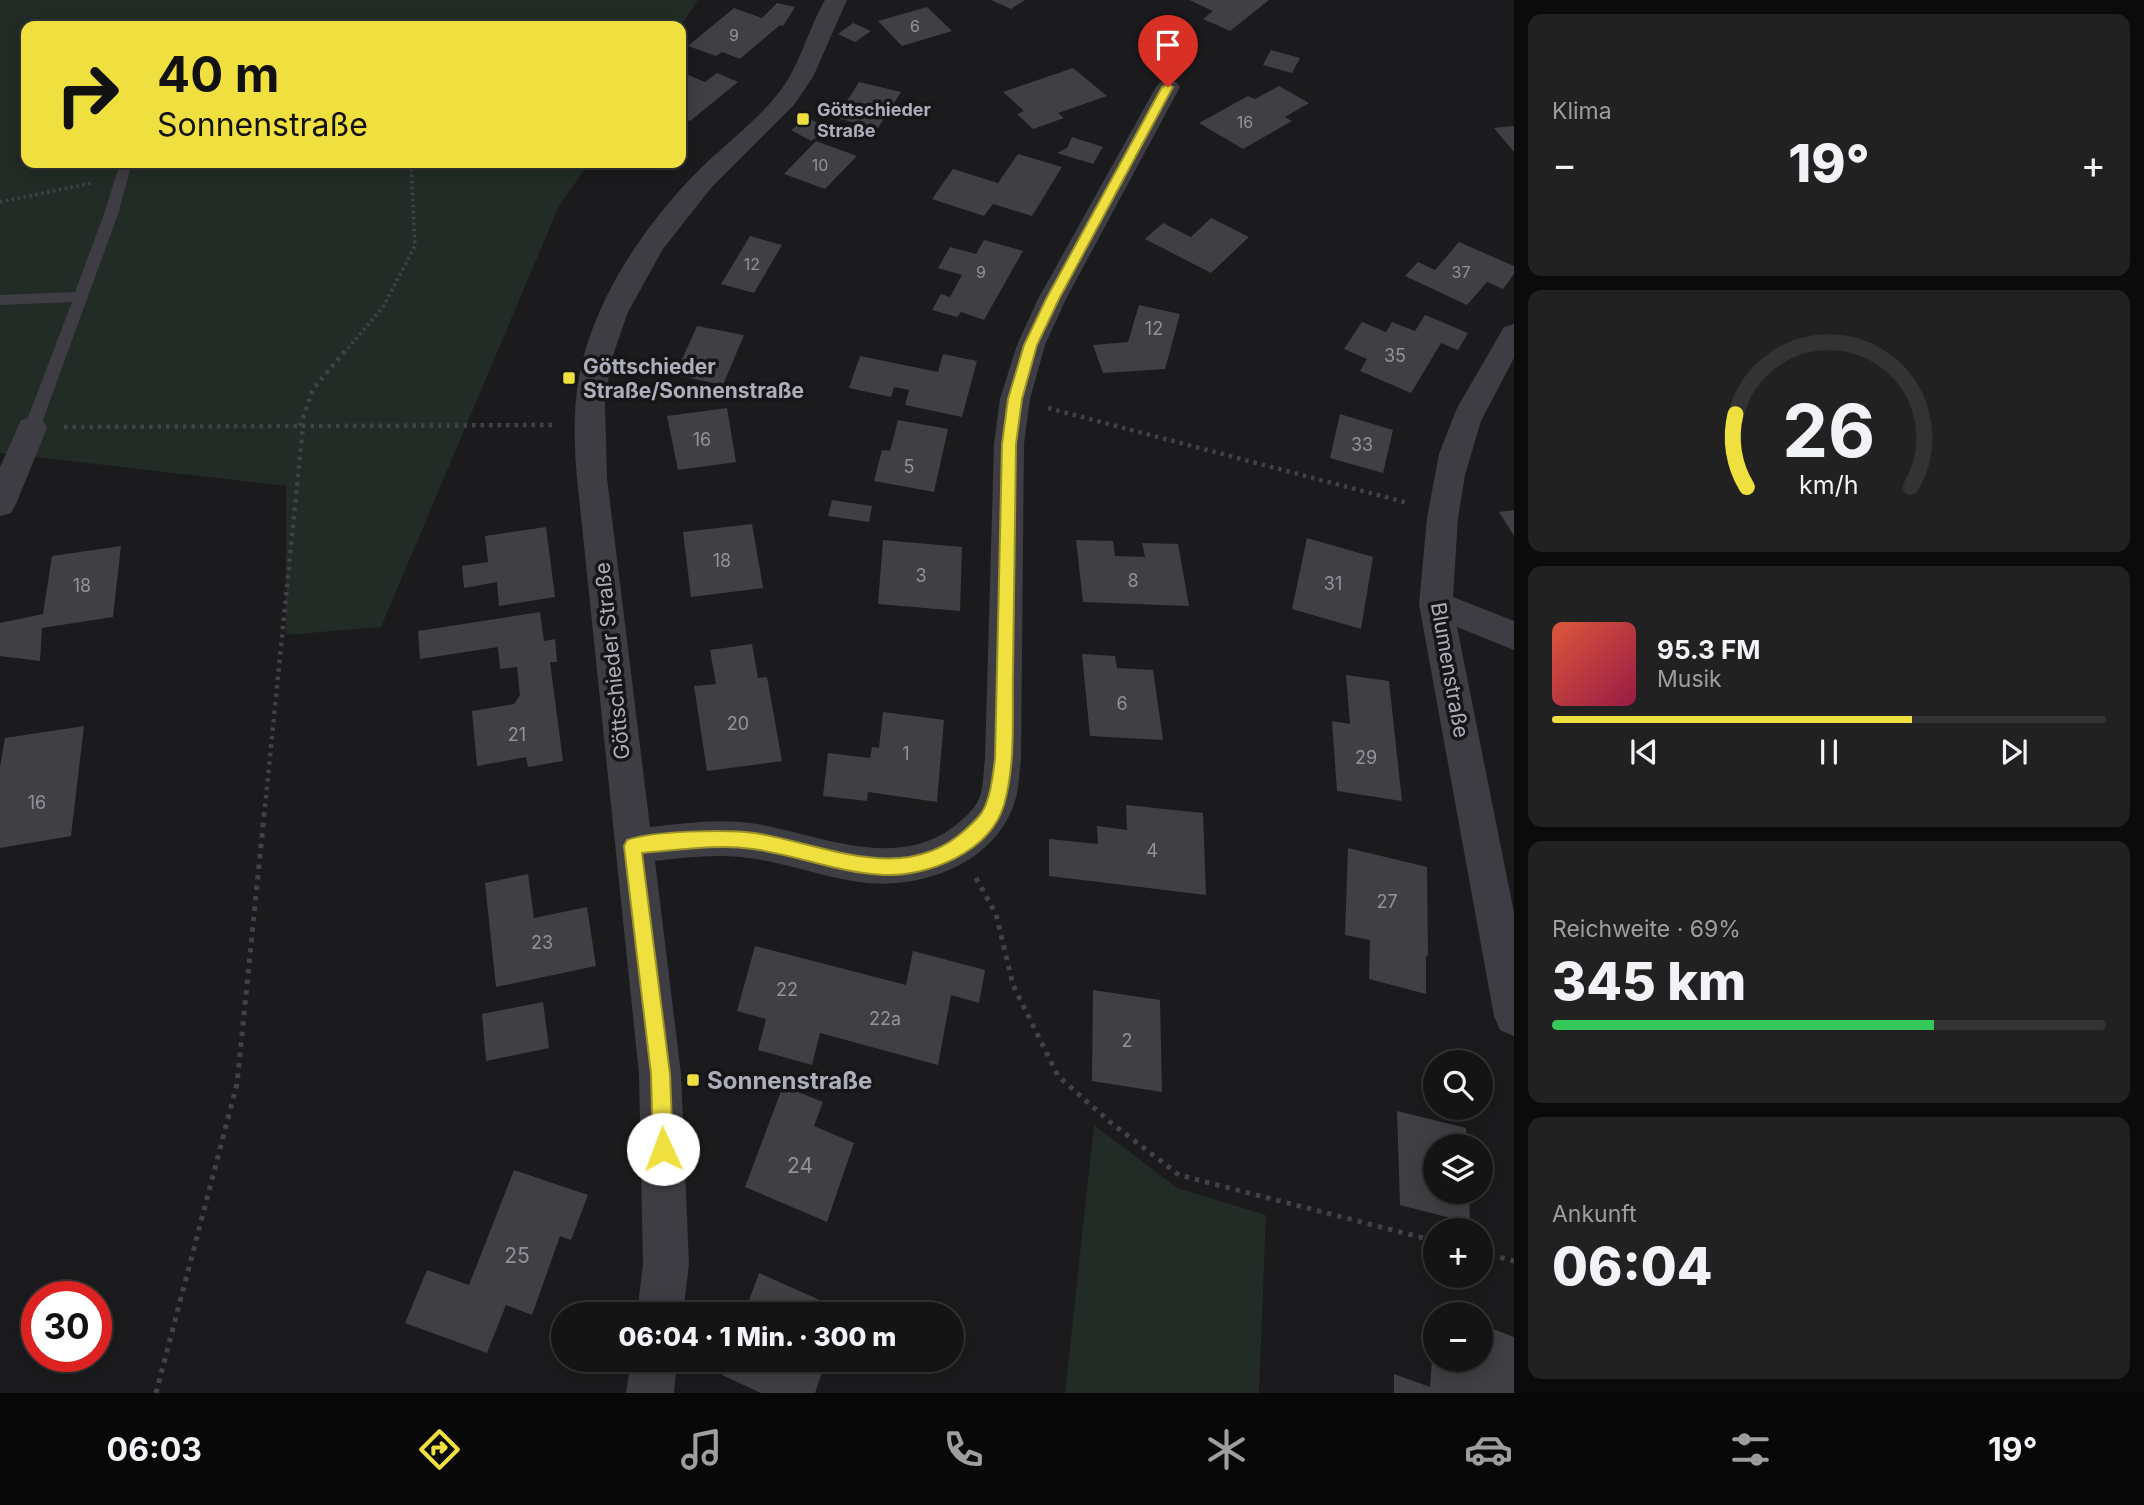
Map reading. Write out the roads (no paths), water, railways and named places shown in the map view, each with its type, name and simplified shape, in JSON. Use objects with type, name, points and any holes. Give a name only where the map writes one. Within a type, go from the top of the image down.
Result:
[{"type":"street","name":"Göttschieder Straße","points":[[661,1302],[666,1264],[660,1074],[593,491],[589,425],[596,363],[606,331],[653,244],[703,181],[778,109],[796,86],[836,0]]},
{"type":"street","points":[[633,846],[722,838],[755,841],[883,867],[914,866],[937,859],[959,847],[983,825],[995,805],[1003,759],[1009,444],[1015,399],[1031,345],[1052,299],[1168,87]]},
{"type":"street","name":"Blumenstraße","points":[[1514,334],[1483,386],[1462,432],[1449,472],[1436,604],[1514,1016]]},
{"type":"street","points":[[0,504],[32,428]]},
{"type":"street","points":[[1436,604],[1514,635]]},
{"type":"street","points":[[650,1393],[653,1372]]},
{"type":"lane","points":[[32,428],[125,168]]},
{"type":"lane","points":[[0,300],[80,297]]},
{"type":"place","name":"Göttschieder Straße","points":[[803,119]]},
{"type":"place","name":"Göttschieder Straße/Sonnenstraße","points":[[569,378]]},
{"type":"place","name":"Sonnenstraße","points":[[693,1080]]}]
